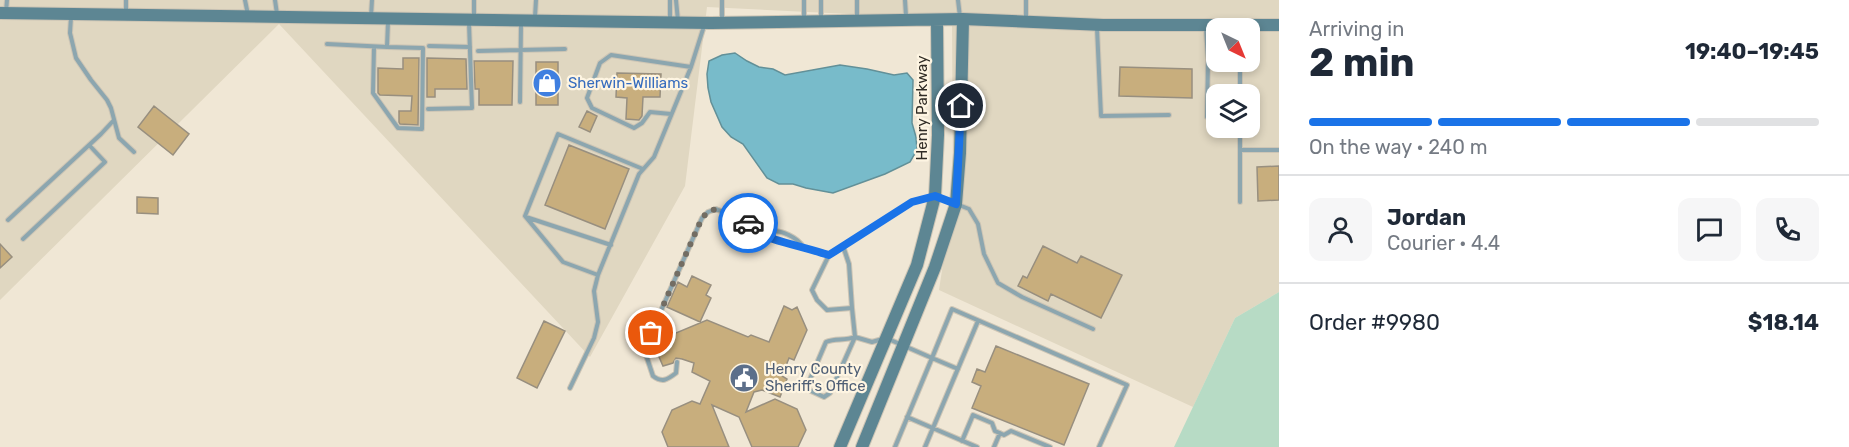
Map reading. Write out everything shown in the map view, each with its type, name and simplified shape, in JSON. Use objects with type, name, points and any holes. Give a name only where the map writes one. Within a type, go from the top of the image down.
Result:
[{"type":"street","points":[[4,8],[71,13],[705,23],[961,20],[1097,25],[1206,25]]},
{"type":"street","name":"Henry Parkway","points":[[840,447],[917,265],[935,196],[938,135],[937,20]]},
{"type":"street","points":[[862,447],[935,267],[956,204],[960,153],[961,20]]},
{"type":"street","points":[[1260,26],[1279,25]]},
{"type":"lane","points":[[126,0],[126,14]]},
{"type":"lane","points":[[245,0],[248,16]]},
{"type":"lane","points":[[276,0],[278,16]]},
{"type":"lane","points":[[371,18],[372,0]]},
{"type":"lane","points":[[428,109],[472,108],[470,46],[474,0]]},
{"type":"lane","points":[[535,20],[536,0]]},
{"type":"lane","points":[[670,0],[674,22]]},
{"type":"lane","points":[[674,22],[676,0]]},
{"type":"lane","points":[[722,0],[722,23]]},
{"type":"lane","points":[[804,0],[804,22]]},
{"type":"lane","points":[[821,0],[821,21]]},
{"type":"lane","points":[[857,0],[858,21]]},
{"type":"lane","points":[[905,0],[906,20]]},
{"type":"lane","points":[[958,0],[961,20]]},
{"type":"lane","points":[[1026,0],[1026,21]]},
{"type":"lane","points":[[71,13],[70,33],[76,58],[107,100],[119,138],[134,152]]},
{"type":"lane","points":[[387,47],[388,18]]},
{"type":"lane","points":[[520,102],[521,20]]},
{"type":"lane","points":[[570,388],[594,338],[598,322],[594,291],[598,275],[639,174],[654,157],[691,67],[705,23]]},
{"type":"lane","points":[[1097,25],[1101,116],[1169,115]]},
{"type":"lane","points":[[327,44],[423,48],[422,129],[398,128],[373,93],[374,47]]},
{"type":"lane","points":[[429,46],[470,46]]},
{"type":"lane","points":[[478,51],[565,49]]},
{"type":"lane","points":[[671,114],[650,112],[642,123],[634,128],[592,108],[587,98],[600,63],[611,55],[691,67]]},
{"type":"lane","points":[[8,220],[114,120]]},
{"type":"lane","points":[[525,216],[558,134],[643,169]]},
{"type":"lane","points":[[1240,138],[1240,202]]},
{"type":"lane","points":[[23,239],[105,162],[89,145]]},
{"type":"lane","points":[[1240,150],[1279,150]]},
{"type":"lane","points":[[852,308],[827,310],[817,300],[812,290],[829,255],[912,202],[935,196],[969,209],[978,224],[984,254],[998,283],[1022,297],[1093,329]]},
{"type":"lane","points":[[677,362],[676,373],[668,380],[659,381],[652,376],[644,349],[702,218],[708,212],[716,209],[770,232],[777,231],[800,241],[804,247]]},
{"type":"lane","points":[[525,216],[611,244]]},
{"type":"lane","points":[[525,216],[563,262],[598,275]]},
{"type":"lane","points":[[770,232],[773,239],[797,248],[804,247],[829,255]]},
{"type":"lane","points":[[843,246],[849,264],[855,338],[830,393],[824,397],[809,390],[808,384],[826,342],[831,340],[844,341],[855,338],[872,342],[886,338],[958,369]]},
{"type":"lane","points":[[895,447],[952,309],[1127,385],[1100,447]]},
{"type":"lane","points":[[658,318],[666,336]]},
{"type":"lane","points":[[925,447],[978,321]]},
{"type":"lane","points":[[962,441],[973,415],[992,423],[995,431],[1004,435],[1011,431],[1050,447]]},
{"type":"lane","points":[[907,417],[977,447]]},
{"type":"lane","points":[[994,447],[1000,433]]},
{"type":"shaded area","points":[[0,0],[1279,0],[1279,292],[1235,318],[1193,407],[939,290],[953,198],[952,19],[707,7],[685,186],[590,357],[279,24],[0,300]]},
{"type":"green space","points":[[1279,292],[1279,447],[1174,447],[1235,318]]},
{"type":"water","points":[[735,53],[759,67],[773,69],[785,75],[840,65],[894,75],[907,73],[913,80],[912,123],[917,150],[910,162],[833,193],[793,184],[779,184],[767,178],[743,144],[731,137],[722,127],[711,102],[707,74],[709,61],[722,55]]},
{"type":"building","points":[[403,58],[419,58],[418,125],[400,124],[399,122],[399,111],[411,111],[412,96],[380,95],[378,93],[378,68],[403,69]]},
{"type":"building","points":[[427,58],[466,59],[467,89],[435,89],[435,97],[427,97]]},
{"type":"building","points":[[474,61],[513,61],[512,105],[479,105],[479,89],[475,89]]},
{"type":"building","name":"Sherwin-Williams","points":[[536,62],[558,62],[558,105],[536,105]]},
{"type":"building","points":[[1120,67],[1192,69],[1192,98],[1119,96]]},
{"type":"building","points":[[617,73],[661,74],[660,97],[643,97],[642,116],[639,120],[626,119],[627,98],[616,97]]},
{"type":"building","points":[[154,106],[189,134],[173,155],[138,127]]},
{"type":"building","points":[[587,111],[597,116],[590,132],[579,127]]},
{"type":"building","points":[[569,145],[629,169],[605,229],[545,205]]},
{"type":"building","points":[[1279,166],[1279,200],[1258,201],[1257,167]]},
{"type":"building","points":[[137,197],[158,198],[158,214],[137,213]]},
{"type":"building","points":[[0,244],[12,257],[0,268]]},
{"type":"building","points":[[1043,246],[1077,263],[1081,256],[1122,275],[1101,318],[1051,294],[1048,301],[1018,286],[1023,276],[1027,278]]},
{"type":"building","points":[[692,276],[711,285],[706,295],[711,298],[700,322],[667,307],[678,282],[687,287]]},
{"type":"building","name":"Henry County Sheriff's Office","points":[[784,306],[792,310],[797,307],[807,330],[794,360],[789,358],[782,376],[787,379],[780,397],[762,390],[754,392],[746,412],[775,399],[797,409],[806,430],[798,447],[752,447],[739,417],[712,405],[729,447],[668,447],[662,432],[672,410],[692,401],[700,404],[710,381],[692,372],[694,363],[682,359],[676,358],[673,363],[663,366],[653,343],[668,340],[671,335],[707,320],[748,337],[751,335],[769,342]]},
{"type":"building","points":[[544,321],[565,331],[537,388],[517,378]]},
{"type":"building","points":[[996,346],[1089,384],[1064,445],[972,408],[981,386],[972,382],[977,369],[985,372]]},
{"type":"way so far","points":[[651,333],[702,218],[708,212],[716,209],[748,223]]},
{"type":"place","name":"Sherwin-Williams","points":[[547,83]]},
{"type":"place","name":"Henry County Sheriff's Office","points":[[744,378]]},
{"type":"route","points":[[748,223],[770,232],[773,239],[797,248],[804,247],[829,255],[912,202],[935,196],[956,204],[961,106]]}]
